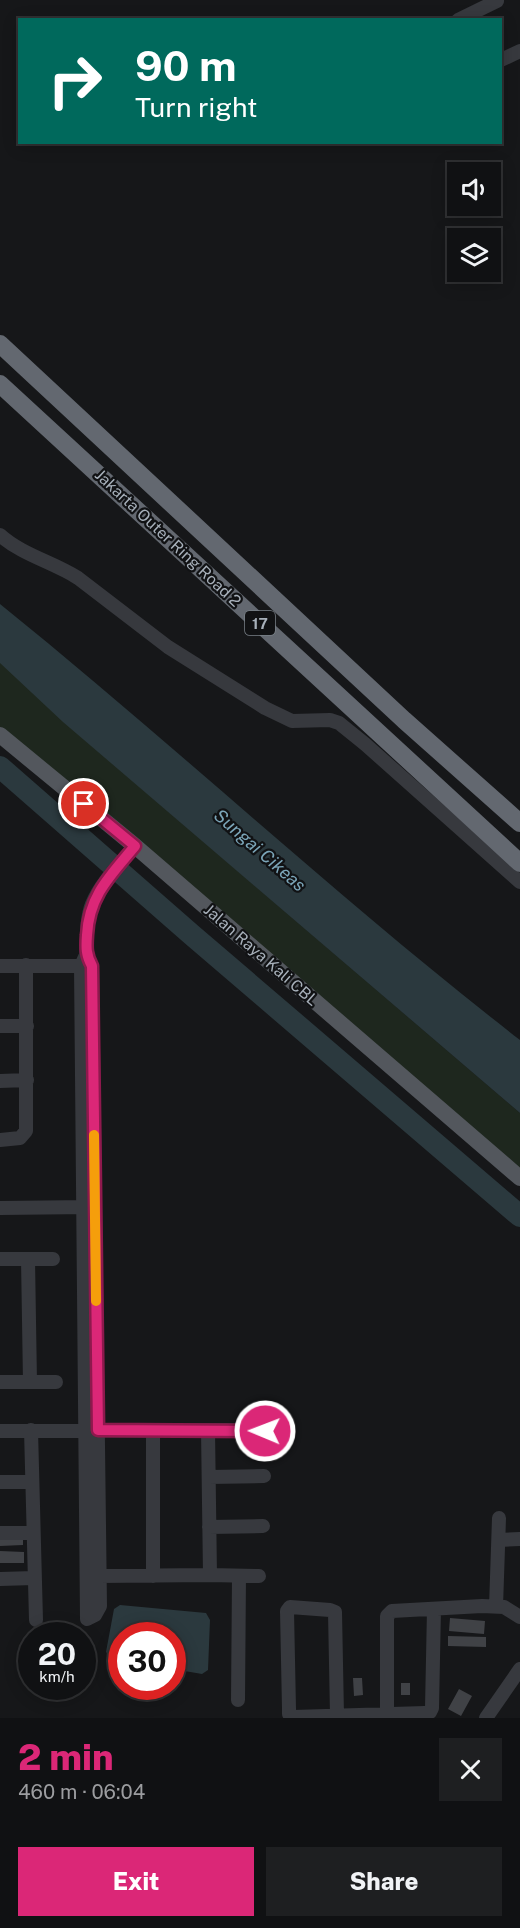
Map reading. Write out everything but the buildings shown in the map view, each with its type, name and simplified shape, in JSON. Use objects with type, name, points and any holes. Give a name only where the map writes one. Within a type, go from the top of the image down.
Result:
[{"type":"highway","name":"Jakarta Outer Ring Road 2","points":[[0,344],[404,720],[520,823]]},
{"type":"highway","name":"Jakarta Outer Ring Road 2","points":[[0,384],[520,863]]},
{"type":"main road","name":"Jalan Raya Kali CBL","points":[[0,735],[135,846],[520,1178]]},
{"type":"street","points":[[463,0],[467,18],[497,2]]},
{"type":"street","points":[[502,60],[520,51]]},
{"type":"street","points":[[0,535],[27,553],[78,578],[168,647],[265,708],[292,721],[330,720],[339,723],[520,882]]},
{"type":"street","points":[[91,1430],[99,1606],[95,1615],[87,1620],[91,1430],[86,963],[88,924],[92,904],[104,883],[135,846]]},
{"type":"street","points":[[0,966],[86,963]]},
{"type":"street","points":[[0,1140],[16,1140],[24,1136],[27,1125],[26,965]]},
{"type":"street","points":[[0,1026],[27,1026]]},
{"type":"street","points":[[0,1081],[27,1080]]},
{"type":"street","points":[[0,1208],[89,1207]]},
{"type":"street","points":[[0,1259],[53,1259]]},
{"type":"street","points":[[28,1259],[30,1382]]},
{"type":"street","points":[[0,1382],[56,1382]]},
{"type":"street","points":[[31,1430],[36,1620]]},
{"type":"street","points":[[153,1430],[153,1576]]},
{"type":"street","points":[[208,1430],[210,1575]]},
{"type":"street","points":[[0,1431],[265,1431]]},
{"type":"street","points":[[209,1476],[264,1476]]},
{"type":"street","points":[[0,1482],[32,1482]]},
{"type":"street","points":[[496,1607],[499,1518]]},
{"type":"street","points":[[209,1527],[263,1526]]},
{"type":"street","points":[[0,1533],[33,1533]]},
{"type":"street","points":[[498,1540],[520,1539]]},
{"type":"street","points":[[99,1576],[259,1576]]},
{"type":"street","points":[[238,1700],[239,1576]]},
{"type":"street","points":[[0,1579],[34,1578]]},
{"type":"street","points":[[337,1715],[335,1612],[290,1607],[287,1611],[289,1714],[293,1717],[430,1712],[432,1708],[434,1609]]},
{"type":"street","points":[[387,1713],[387,1616],[392,1611],[504,1607],[520,1617]]},
{"type":"street","points":[[486,1718],[520,1669]]},
{"type":"shaded area","points":[[0,660],[149,795],[520,1113],[520,1177],[0,736]]},
{"type":"water","name":"Sungai Cikeas","points":[[0,604],[388,933],[520,1040],[520,1113],[63,722],[0,663]]},
{"type":"water","points":[[120,1605],[206,1613],[210,1620],[208,1670],[202,1674],[186,1671],[186,1622],[112,1622],[114,1609]]},
{"type":"waterway","points":[[0,767],[520,1216]]},
{"type":"slow traffic","points":[[94,1135],[96,1301]]},
{"type":"route","points":[[84,804],[135,846],[102,887],[92,904],[86,955],[92,966],[98,1430],[265,1431]]}]
